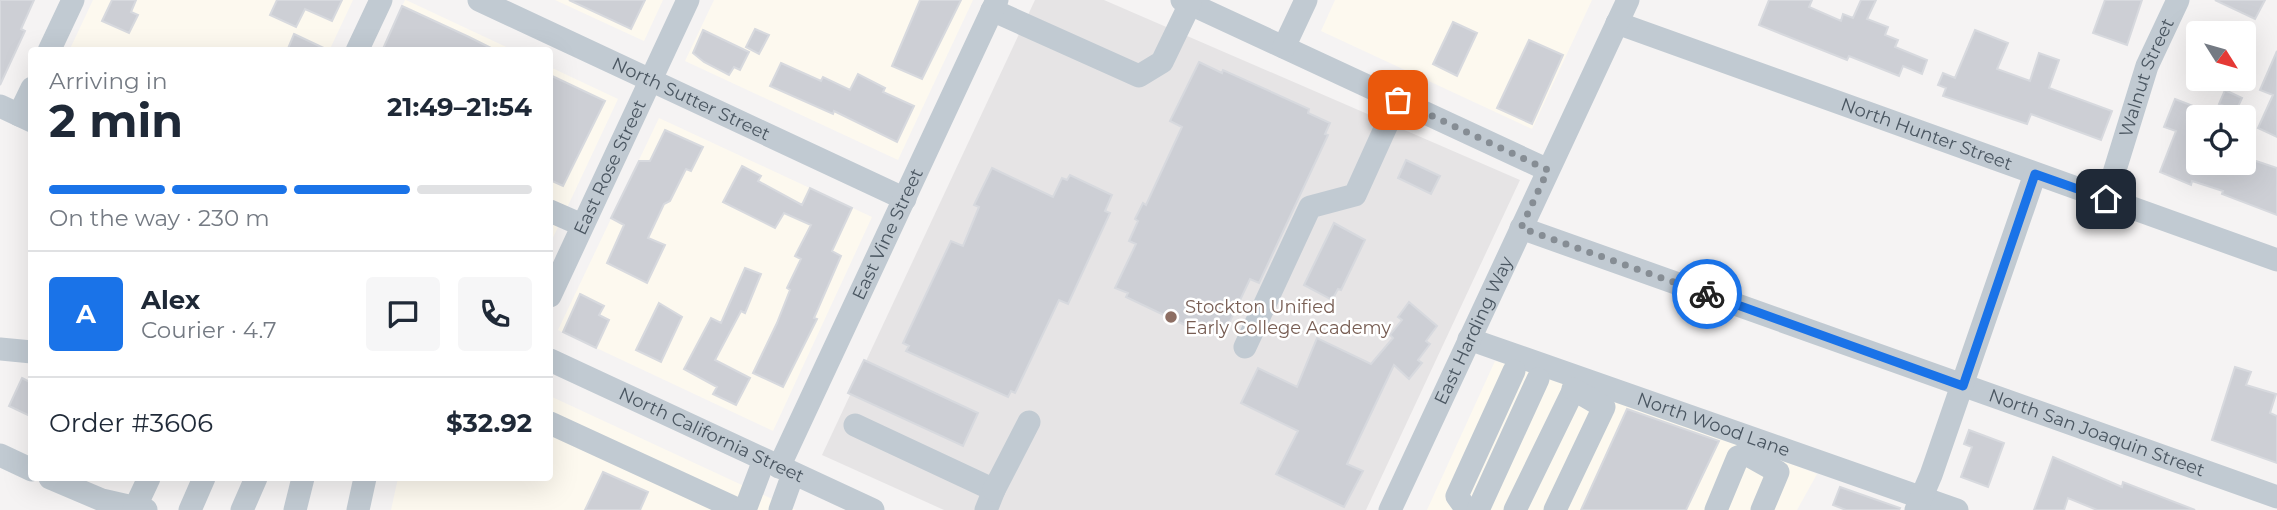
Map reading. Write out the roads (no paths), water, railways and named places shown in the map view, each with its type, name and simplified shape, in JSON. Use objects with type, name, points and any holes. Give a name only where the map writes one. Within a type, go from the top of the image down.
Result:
[{"type":"street","points":[[51,47],[73,0]]},
{"type":"street","points":[[359,47],[381,0]]},
{"type":"street","name":"North Sutter Street","points":[[479,0],[551,43],[650,80],[905,199]]},
{"type":"street","name":"East Rose Street","points":[[553,289],[688,0]]},
{"type":"street","points":[[1284,47],[1306,0]]},
{"type":"street","name":"East Harding Way","points":[[1391,510],[1628,0]]},
{"type":"street","name":"Walnut Street","points":[[2106,199],[2147,66],[2178,0]]},
{"type":"street","points":[[994,5],[1139,76],[1163,62],[1186,2],[1548,170]]},
{"type":"street","name":"East Vine Street","points":[[779,467],[994,5]]},
{"type":"street","name":"North Hunter Street","points":[[1617,23],[2277,260]]},
{"type":"street","points":[[17,114],[28,95]]},
{"type":"street","points":[[1245,347],[1310,207],[1355,195],[1398,100]]},
{"type":"street","points":[[1919,503],[1963,386],[2035,174]]},
{"type":"street","points":[[553,212],[582,225]]},
{"type":"street","name":"North San Joaquin Street","points":[[1521,228],[2277,497]]},
{"type":"street","points":[[1467,345],[1514,372],[1554,381],[1574,389],[1604,407],[1555,510]]},
{"type":"street","name":"North Wood Lane","points":[[1467,345],[1919,503],[1957,510]]},
{"type":"street","points":[[0,349],[28,352]]},
{"type":"street","name":"North California Street","points":[[553,361],[873,510]]},
{"type":"street","points":[[1467,510],[1457,496],[1514,372]]},
{"type":"street","points":[[1478,510],[1538,379]]},
{"type":"street","points":[[1515,510],[1574,389]]},
{"type":"street","points":[[855,425],[990,500],[1029,422]]},
{"type":"street","points":[[553,424],[739,510]]},
{"type":"street","points":[[1716,510],[1738,457],[1746,454],[1778,471],[1762,510]]},
{"type":"street","points":[[0,455],[28,468]]},
{"type":"street","points":[[745,510],[779,467]]},
{"type":"street","points":[[779,467],[780,510]]},
{"type":"street","points":[[57,481],[102,500],[138,509],[148,481]]},
{"type":"street","points":[[190,510],[203,481]]},
{"type":"street","points":[[242,510],[255,481]]},
{"type":"street","points":[[295,510],[302,481]]},
{"type":"street","points":[[358,510],[364,481]]},
{"type":"place","name":"Stockton Unified Early College Academy","points":[[1171,317]]}]
